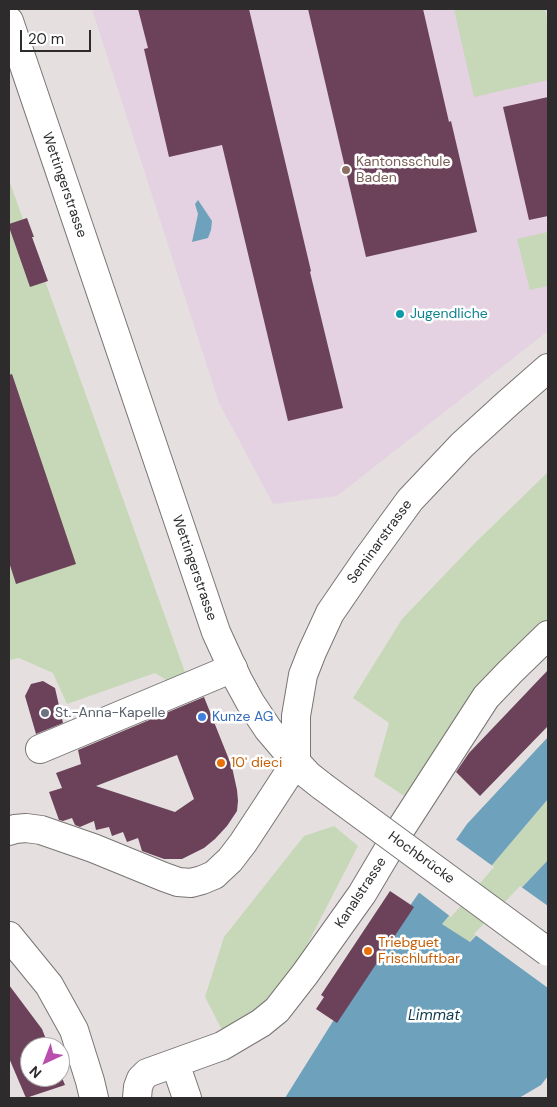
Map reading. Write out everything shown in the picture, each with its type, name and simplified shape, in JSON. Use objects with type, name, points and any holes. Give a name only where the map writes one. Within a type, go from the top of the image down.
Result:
[{"type":"main road","name":"Wettingerstrasse","points":[[9,21],[221,644],[250,702],[268,729],[296,762]]},
{"type":"main road","name":"Seminarstrasse","points":[[296,762],[296,716],[303,675],[330,613],[367,558],[410,500],[462,445],[548,368]]},
{"type":"main road","name":"Kanalstrasse","points":[[137,1098],[141,1079],[147,1073],[222,1046],[260,1023],[277,1010],[362,894],[400,830],[486,697],[548,635]]},
{"type":"main road","points":[[40,749],[233,668]]},
{"type":"main road","points":[[9,831],[26,828],[41,830],[93,848],[178,882],[191,883],[214,875],[230,860],[296,762]]},
{"type":"main road","name":"Hochbrücke","points":[[296,762],[322,786],[548,952]]},
{"type":"main road","points":[[9,936],[49,985],[74,1030],[94,1098]]},
{"type":"main road","points":[[175,1063],[187,1098]]},
{"type":"shaded area","name":"Kantonsschule Baden","points":[[92,9],[548,9],[548,331],[337,496],[273,504],[219,403]]},
{"type":"green space","points":[[454,9],[545,9],[548,25],[548,80],[474,97]]},
{"type":"green space","points":[[9,180],[186,675],[168,681],[155,673],[67,704],[53,673],[19,658],[9,660]]},
{"type":"green space","points":[[548,232],[548,286],[530,290],[517,239]]},
{"type":"green space","points":[[548,472],[548,645],[502,695],[424,809],[374,776],[389,723],[353,698],[402,619],[476,542]]},
{"type":"green space","points":[[548,799],[548,860],[469,942],[442,924]]},
{"type":"green space","points":[[334,826],[358,846],[291,976],[254,1013],[222,1030],[205,997],[224,937],[304,836]]},
{"type":"water","points":[[198,200],[212,221],[211,230],[208,238],[192,242],[198,214],[195,204]]},
{"type":"water","name":"Limmat","points":[[548,737],[548,799],[442,924],[470,942],[548,860],[548,1076],[541,1085],[519,1098],[285,1098],[365,970],[467,824]]},
{"type":"pier","points":[[454,838],[494,867],[451,917],[417,891]]},
{"type":"pier","points":[[520,886],[548,906],[548,988],[474,934]]},
{"type":"building","points":[[138,9],[249,9],[343,408],[288,421],[222,145],[169,157],[144,49],[148,48]]},
{"type":"building","points":[[308,9],[423,9],[477,232],[366,257]]},
{"type":"building","points":[[548,97],[548,216],[529,220],[503,107]]},
{"type":"building","points":[[27,218],[48,281],[30,287],[9,227],[9,224]]},
{"type":"building","points":[[12,374],[76,564],[16,584],[9,562],[9,375]]},
{"type":"building","points":[[548,670],[548,726],[480,796],[456,772],[469,753]]},
{"type":"building","name":"St.-Anna-Kapelle","points":[[43,681],[55,688],[63,723],[36,734],[25,696],[31,684]]},
{"type":"building","points":[[204,697],[232,767],[237,790],[237,811],[215,839],[204,848],[182,859],[164,859],[142,851],[138,838],[127,842],[123,832],[112,836],[109,827],[96,830],[94,821],[80,827],[75,825],[72,818],[63,821],[59,820],[49,792],[62,788],[56,773],[81,764],[78,750]],"holes":[[[177,755],[194,799],[175,812],[96,786]]]},
{"type":"building","name":"Triebguet Frischluftbar","points":[[390,891],[414,907],[337,1023],[316,1009],[324,997],[321,995]]},
{"type":"building","points":[[9,985],[42,1029],[45,1037],[20,1037],[20,1084],[9,1058]]},
{"type":"building","points":[[21,1087],[59,1087],[26,1098]]},
{"type":"place","name":"Kantonsschule Baden","points":[[346,170]]},
{"type":"place","name":"Jugendliche","points":[[400,314]]},
{"type":"place","name":"St.-Anna-Kapelle","points":[[45,713]]},
{"type":"place","name":"Kunze AG","points":[[202,717]]},
{"type":"place","name":"10' dieci","points":[[221,763]]},
{"type":"place","name":"Triebguet Frischluftbar","points":[[368,951]]}]
